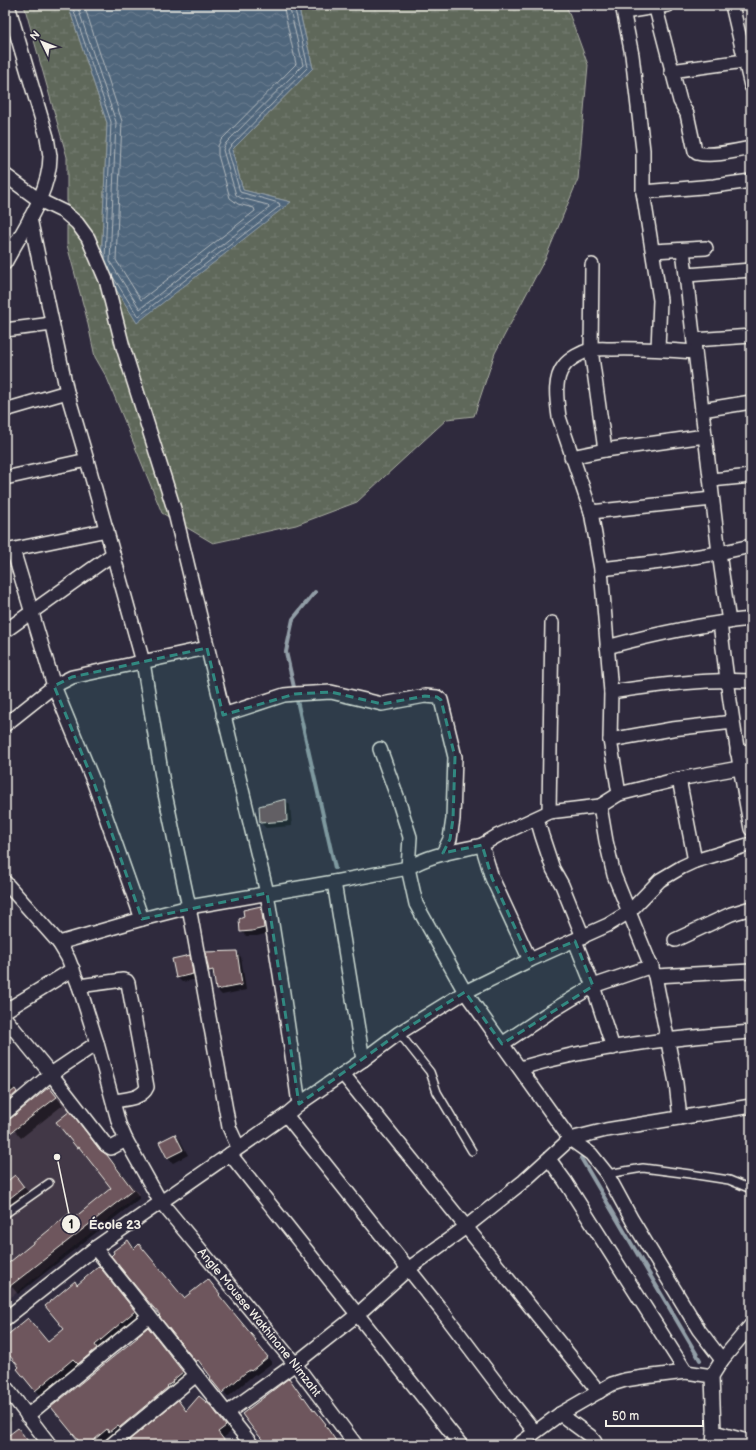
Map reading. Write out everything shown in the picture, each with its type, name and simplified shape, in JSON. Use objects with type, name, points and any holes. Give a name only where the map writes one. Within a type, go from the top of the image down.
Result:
[{"type":"street","points":[[5,263],[39,200],[48,173],[50,155],[47,138],[8,5]]},
{"type":"street","points":[[658,349],[658,319],[660,300],[643,192],[642,150],[632,55],[623,8],[668,5]]},
{"type":"street","points":[[732,5],[751,86]]},
{"type":"street","points":[[655,6],[671,71],[680,101],[687,114],[693,148],[697,153],[703,154],[730,152],[751,148]]},
{"type":"street","points":[[671,71],[744,61]]},
{"type":"street","points":[[5,175],[39,200],[64,212],[77,223],[88,238],[106,280],[123,347],[174,509],[267,894],[299,1104]]},
{"type":"street","points":[[643,192],[714,186],[751,181]]},
{"type":"street","points":[[30,218],[67,392],[143,662],[164,789],[189,907],[228,1127],[234,1150],[358,1314],[462,1445]]},
{"type":"street","points":[[653,251],[706,248]]},
{"type":"street","points":[[683,250],[719,553],[725,622],[726,680],[734,722],[739,768],[751,829]]},
{"type":"street","points":[[592,265],[591,350],[605,450]]},
{"type":"street","points":[[686,275],[751,270]]},
{"type":"street","points":[[5,330],[52,324]]},
{"type":"street","points":[[619,794],[610,740],[611,692],[601,568],[591,512],[571,457],[559,417],[556,401],[557,387],[563,366],[570,360],[591,350],[658,349],[695,346],[751,336]]},
{"type":"street","points":[[5,410],[67,392]]},
{"type":"street","points":[[702,410],[751,402]]},
{"type":"street","points":[[571,457],[605,450],[705,436]]},
{"type":"street","points":[[5,478],[87,460]]},
{"type":"street","points":[[710,480],[751,476]]},
{"type":"street","points":[[591,512],[712,499]]},
{"type":"street","points":[[107,530],[9,550],[31,612],[54,686],[94,783],[142,919]]},
{"type":"street","points":[[601,568],[661,562],[719,553],[751,546]]},
{"type":"street","points":[[5,631],[113,554]]},
{"type":"street","points":[[607,648],[688,627],[751,620]]},
{"type":"street","points":[[550,812],[552,623]]},
{"type":"street","points":[[5,725],[54,686],[72,677],[207,648]]},
{"type":"street","points":[[611,692],[650,686],[726,680],[751,681]]},
{"type":"street","points":[[223,714],[284,695],[295,694],[331,692],[382,704],[425,696],[437,697],[441,700],[455,757],[453,819],[450,839],[445,853]]},
{"type":"street","points":[[610,740],[672,729],[734,722]]},
{"type":"street","points":[[380,749],[410,837],[408,868],[416,904],[465,992],[570,1139],[591,1154],[607,1174],[632,1220],[695,1323],[722,1360]]},
{"type":"street","points":[[737,752],[751,751]]},
{"type":"street","points":[[59,943],[189,907],[408,868],[416,863],[445,853],[482,845],[497,836],[550,812],[600,806],[619,794],[679,779],[739,768]]},
{"type":"street","points":[[679,779],[695,861]]},
{"type":"street","points":[[600,806],[614,875],[653,971],[676,1083],[680,1118]]},
{"type":"street","points":[[537,819],[553,869],[562,885],[613,1048]]},
{"type":"street","points":[[5,1319],[95,1248],[160,1201],[286,1115],[299,1104],[399,1033],[465,992],[530,960],[608,925],[629,912],[660,880],[695,861],[751,844]]},
{"type":"street","points":[[482,845],[492,878],[530,960]]},
{"type":"street","name":"Angle Mousse Wakhinane Nimzaht","points":[[5,882],[59,943],[73,969],[97,1043],[114,1101],[119,1124],[126,1140],[160,1201],[295,1364],[356,1445]]},
{"type":"street","points":[[334,882],[363,1060]]},
{"type":"street","points":[[675,940],[731,914],[751,908]]},
{"type":"street","points":[[5,1011],[73,969]]},
{"type":"street","points":[[502,1044],[593,986],[653,971],[751,972]]},
{"type":"street","points":[[79,986],[123,980],[127,981],[128,983],[148,1087],[140,1096],[114,1101]]},
{"type":"street","points":[[5,1018],[106,1145],[111,1148],[126,1140]]},
{"type":"street","points":[[520,1068],[575,1053],[667,1040],[751,1032]]},
{"type":"street","points":[[5,1113],[51,1074],[97,1043]]},
{"type":"street","points":[[343,1074],[598,1392]]},
{"type":"street","points":[[227,1413],[295,1364],[358,1314],[408,1269],[466,1227],[524,1181],[570,1139],[606,1130],[751,1106]]},
{"type":"street","points":[[286,1115],[442,1311],[535,1432]]},
{"type":"street","points":[[549,1159],[565,1180],[686,1372]]},
{"type":"street","points":[[95,1248],[252,1445]]},
{"type":"street","points":[[27,1416],[149,1316]]},
{"type":"street","points":[[712,1445],[714,1432],[712,1376],[722,1360],[751,1325]]},
{"type":"street","points":[[518,1445],[560,1414],[612,1384],[624,1380],[686,1372],[712,1376]]},
{"type":"street","points":[[111,1445],[196,1375]]},
{"type":"street","points":[[5,1386],[50,1445]]},
{"type":"street","points":[[560,1414],[590,1436],[595,1442],[595,1445]]},
{"type":"street","points":[[714,1432],[751,1442]]},
{"type":"lane","points":[[399,1033],[430,1072],[437,1092],[472,1151]]},
{"type":"lane","points":[[607,1174],[643,1168],[730,1180],[751,1189]]},
{"type":"lane","points":[[5,1214],[49,1183]]},
{"type":"highlighted area","points":[[207,648],[223,715],[295,694],[331,692],[382,704],[425,696],[437,697],[441,700],[455,757],[453,819],[450,839],[443,853],[482,845],[492,878],[530,960],[575,941],[593,986],[502,1044],[465,992],[399,1033],[299,1104],[267,893],[142,919],[94,783],[54,686],[72,677]]},
{"type":"shaded area","points":[[50,1083],[139,1194],[5,1302],[5,1120]]},
{"type":"green space","points":[[24,5],[68,5],[107,123],[101,265],[291,202],[243,190],[232,150],[313,68],[298,5],[566,5],[588,65],[578,179],[546,257],[495,353],[474,416],[447,419],[357,502],[296,525],[213,543],[162,513],[107,378],[95,357],[86,315],[67,245],[67,157]]},
{"type":"water","points":[[68,5],[298,5],[313,68],[232,150],[243,190],[291,202],[137,323],[101,265],[107,123]]},
{"type":"building","points":[[286,799],[287,821],[260,823],[259,806]]},
{"type":"building","points":[[261,906],[264,928],[240,932],[239,919],[244,917],[243,910]]},
{"type":"building","points":[[237,951],[242,985],[216,990],[213,970],[209,971],[205,952]]},
{"type":"building","points":[[190,955],[193,974],[176,978],[172,959]]},
{"type":"building","points":[[49,1087],[57,1097],[5,1137],[5,1121],[10,1119]]},
{"type":"building","points":[[15,1089],[17,1092],[5,1103],[5,1097]]},
{"type":"building","points":[[70,1111],[100,1150],[107,1155],[133,1190],[5,1290],[5,1266],[70,1213],[74,1218],[111,1188],[79,1147],[77,1148],[56,1122]]},
{"type":"building","points":[[175,1134],[183,1150],[167,1158],[159,1142]]},
{"type":"building","points":[[15,1175],[24,1187],[5,1202],[5,1183]]},
{"type":"building","points":[[128,1240],[134,1249],[139,1244],[184,1298],[208,1279],[268,1357],[251,1371],[250,1370],[245,1373],[222,1393],[198,1360],[196,1362],[159,1316],[160,1315],[111,1256],[114,1253],[113,1251]]},
{"type":"building","points":[[99,1266],[135,1311],[95,1345],[97,1348],[78,1364],[73,1359],[35,1391],[17,1369],[19,1367],[5,1350],[5,1337],[28,1318],[48,1342],[64,1329],[45,1306],[75,1281],[77,1285]]},
{"type":"building","points":[[148,1327],[183,1372],[167,1386],[168,1387],[120,1427],[118,1425],[109,1432],[107,1429],[88,1445],[82,1445],[51,1407],[138,1337],[137,1336]]},
{"type":"building","points":[[289,1378],[303,1398],[304,1397],[326,1424],[325,1425],[339,1445],[267,1445],[242,1414]]},
{"type":"building","points":[[199,1396],[211,1406],[226,1426],[218,1432],[228,1445],[182,1445],[176,1440],[169,1445],[133,1445],[129,1440],[178,1400],[186,1411]]},
{"type":"building","points":[[18,1428],[31,1445],[5,1445],[5,1438]]},
{"type":"waterway","points":[[315,592],[293,619],[286,652],[335,868]]},
{"type":"waterway","points":[[581,1158],[700,1360]]},
{"type":"place","name":"École 23","points":[[57,1157]]}]
